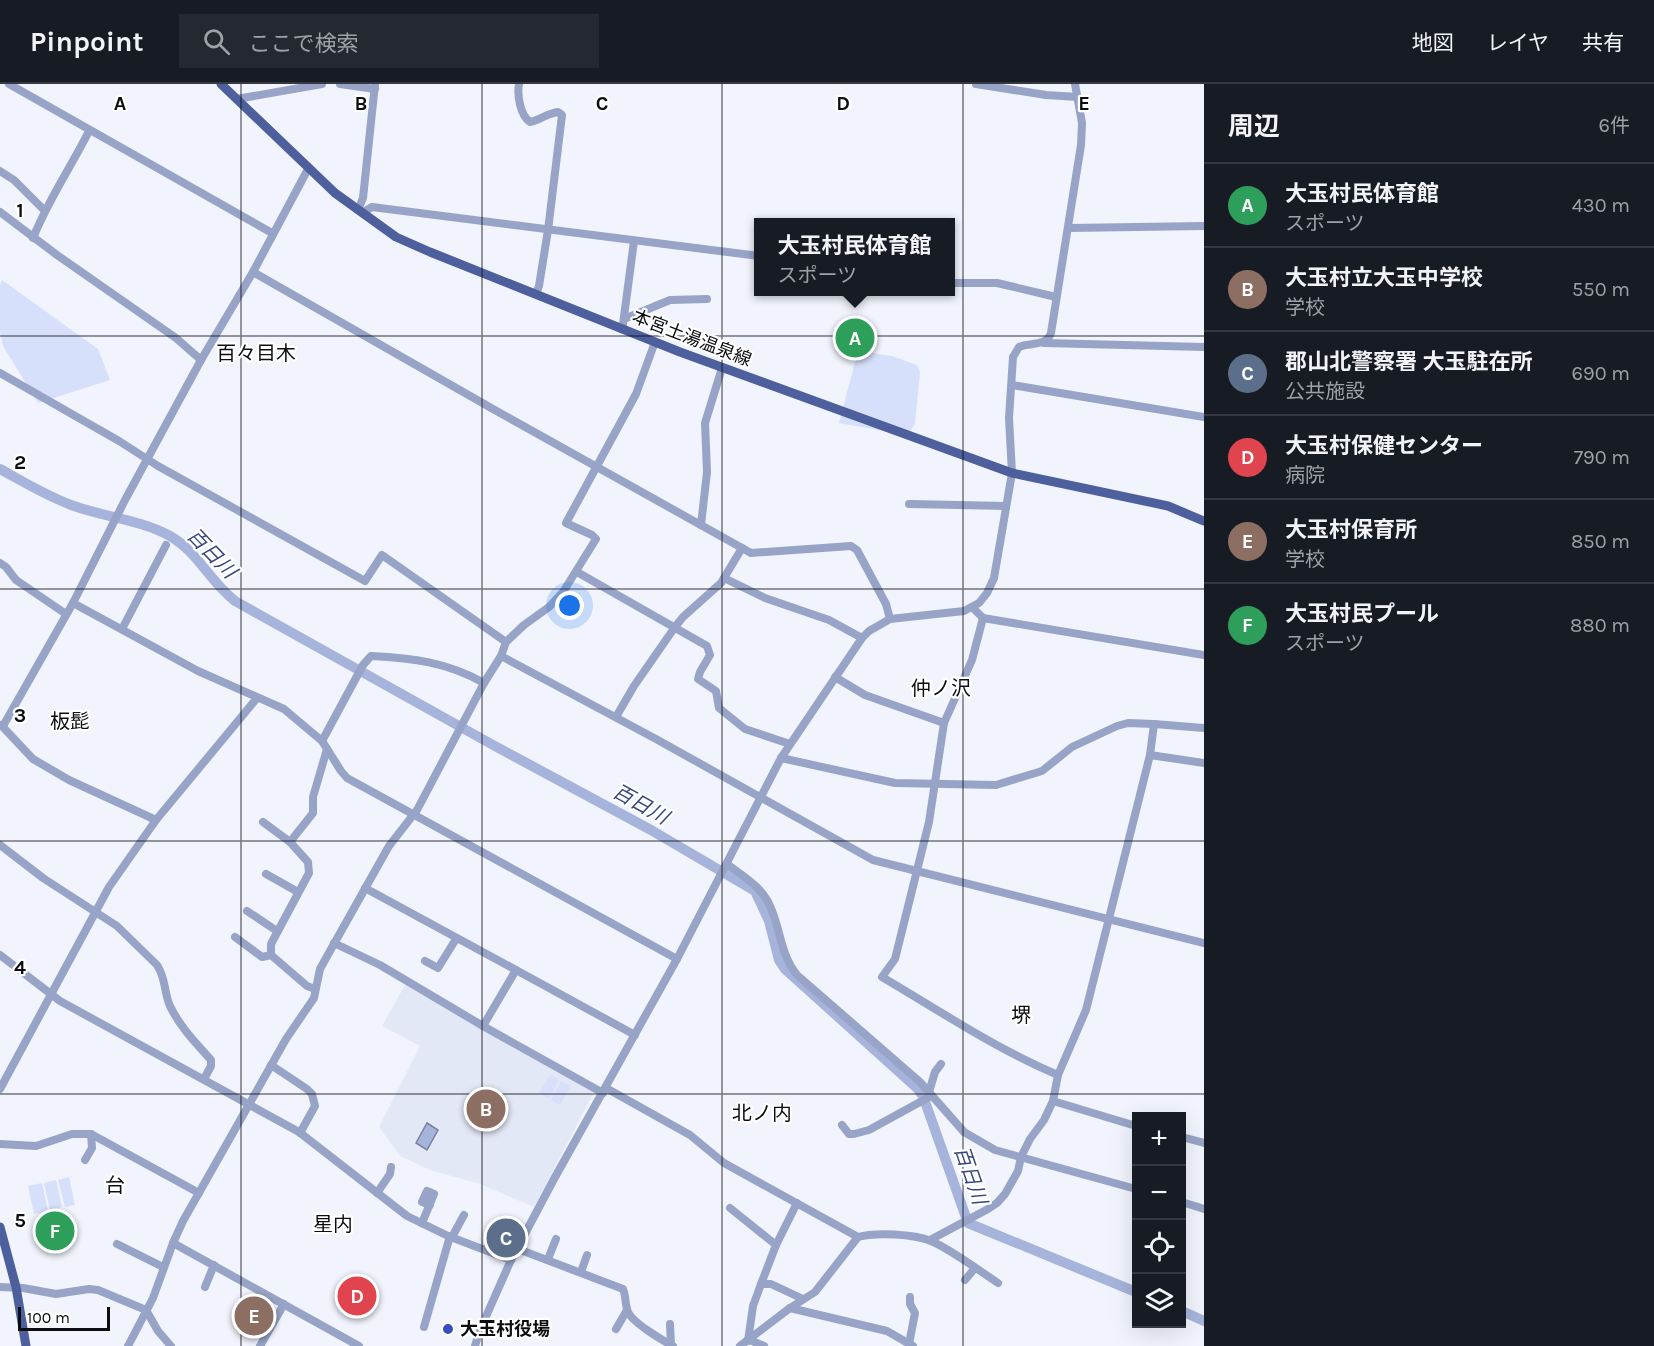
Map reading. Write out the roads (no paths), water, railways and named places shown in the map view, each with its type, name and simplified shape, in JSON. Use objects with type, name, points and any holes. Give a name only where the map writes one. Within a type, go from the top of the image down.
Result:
[{"type":"main road","name":"本宮土湯温泉線","points":[[221,84],[335,194],[396,237],[722,368],[1012,473],[1168,506],[1204,521]]},
{"type":"main road","points":[[0,1227],[3,1248],[16,1287],[26,1346]]},
{"type":"street","points":[[9,84],[272,233]]},
{"type":"street","points":[[237,99],[322,84]]},
{"type":"street","points":[[340,84],[375,86],[360,212]]},
{"type":"street","points":[[519,84],[517,92],[524,118],[530,122],[537,121],[551,113],[558,112],[562,115],[548,230],[536,294]]},
{"type":"street","points":[[975,84],[1046,95],[1078,97]]},
{"type":"street","points":[[1041,343],[1051,336],[1081,145],[1082,123],[1075,84]]},
{"type":"street","points":[[33,238],[44,210],[62,182],[89,130]]},
{"type":"street","points":[[156,820],[69,780],[33,759],[2,725],[73,603],[147,458],[253,272],[308,168]]},
{"type":"street","points":[[0,171],[14,180],[44,210]]},
{"type":"street","points":[[360,212],[372,207],[754,255]]},
{"type":"street","points":[[0,212],[33,238],[176,338],[201,360]]},
{"type":"street","points":[[1068,228],[1204,226]]},
{"type":"street","points":[[621,329],[634,241]]},
{"type":"street","points":[[253,272],[751,553],[851,546],[857,550],[886,604],[890,619]]},
{"type":"street","points":[[955,283],[997,283],[1056,297]]},
{"type":"street","points":[[624,319],[670,300],[707,299]]},
{"type":"street","points":[[128,1346],[153,1298],[173,1243],[199,1193],[286,1039],[314,998],[320,969],[334,943],[389,846],[414,814],[484,682],[501,656],[506,642],[524,625],[549,607],[563,592],[596,539],[566,523],[636,394],[655,342]]},
{"type":"street","points":[[475,1346],[511,1260],[677,959],[781,758],[862,638],[890,619],[955,613],[972,608],[987,593],[994,579],[1012,473],[1009,418],[1013,357],[1016,349],[1022,345],[1041,343],[1204,347]]},
{"type":"street","points":[[701,525],[707,472],[705,423],[722,368]]},
{"type":"street","points":[[0,373],[365,581],[382,555],[506,642]]},
{"type":"street","points":[[1011,385],[1204,417]]},
{"type":"street","points":[[909,504],[1006,506]]},
{"type":"street","points":[[122,629],[166,545]]},
{"type":"street","points":[[616,717],[634,686],[682,617],[724,578],[742,548]]},
{"type":"street","points":[[0,563],[16,580],[66,614]]},
{"type":"street","points":[[577,572],[707,646],[710,655],[698,679],[716,691],[718,706],[722,711],[749,731],[790,744]]},
{"type":"street","points":[[724,578],[765,598],[829,620],[862,638]]},
{"type":"street","points":[[73,603],[198,671],[284,709],[322,741],[347,778],[677,959]]},
{"type":"street","points":[[972,608],[984,618],[1204,655]]},
{"type":"street","points":[[984,618],[972,660],[944,723],[929,822],[895,959],[882,977],[994,1044],[1058,1075]]},
{"type":"street","points":[[322,741],[358,673],[371,656],[438,663],[484,682]]},
{"type":"street","points":[[501,656],[616,717],[873,860],[1204,943]]},
{"type":"street","points":[[836,677],[865,695],[944,723]]},
{"type":"street","points":[[0,1089],[110,887],[156,820],[257,698]]},
{"type":"street","points":[[781,758],[895,783],[996,784],[1042,771],[1072,747],[1116,726],[1128,723],[1154,723],[1204,728]]},
{"type":"street","points":[[930,1240],[998,1203],[1018,1171],[1021,1157],[1030,1138],[1044,1120],[1053,1101],[1058,1075],[1086,1010],[1150,755],[1154,723]]},
{"type":"street","points":[[290,842],[313,813],[313,796],[327,749]]},
{"type":"street","points":[[1150,755],[1204,763]]},
{"type":"street","points":[[263,822],[290,842],[306,859],[309,867],[309,873],[271,944],[271,955],[307,986],[315,989]]},
{"type":"street","points":[[0,845],[44,878],[117,926],[161,971],[170,1007],[183,1028],[210,1060],[210,1066],[204,1079]]},
{"type":"street","points":[[726,866],[763,894],[771,906],[784,954],[797,975],[964,1132],[973,1133],[995,1150],[1132,1188]]},
{"type":"street","points":[[266,874],[298,892]]},
{"type":"street","points":[[365,888],[635,1035]]},
{"type":"street","points":[[248,912],[277,931]]},
{"type":"street","points":[[235,937],[262,957],[271,955]]},
{"type":"street","points":[[425,961],[438,968],[456,939]]},
{"type":"street","points":[[334,943],[380,965],[483,1026],[690,1135],[724,1163],[858,1237]]},
{"type":"street","points":[[0,955],[50,995],[300,1133],[407,1216],[451,1237],[511,1260]]},
{"type":"street","points":[[483,1026],[516,970]]},
{"type":"street","points":[[842,1125],[849,1134],[863,1132],[927,1097],[935,1072],[941,1064]]},
{"type":"street","points":[[271,1065],[312,1094],[315,1106],[300,1133]]},
{"type":"street","points":[[1053,1101],[1132,1125]]},
{"type":"street","points":[[0,1143],[36,1146],[72,1134],[91,1134],[199,1193]]},
{"type":"street","points":[[85,1160],[92,1148],[91,1134]]},
{"type":"street","points":[[1186,1138],[1204,1143]]},
{"type":"street","points":[[377,1193],[390,1174],[391,1167]]},
{"type":"street","points":[[749,1342],[753,1306],[776,1245],[797,1203]]},
{"type":"street","points":[[1186,1203],[1204,1209]]},
{"type":"street","points":[[422,1223],[430,1205]]},
{"type":"street","points":[[730,1208],[776,1245]]},
{"type":"street","points":[[424,1327],[451,1237],[464,1215]]},
{"type":"street","points":[[740,1346],[749,1342],[790,1308],[815,1292],[858,1237],[866,1234],[930,1240],[998,1282]]},
{"type":"street","points":[[548,1259],[555,1239]]},
{"type":"street","points":[[173,1243],[359,1346]]},
{"type":"street","points":[[117,1244],[163,1267]]},
{"type":"street","points":[[518,1249],[623,1288],[627,1310],[631,1316],[672,1346]]},
{"type":"street","points":[[581,1272],[587,1256]]},
{"type":"street","points":[[205,1287],[214,1265]]},
{"type":"street","points":[[965,1280],[975,1268]]},
{"type":"street","points":[[761,1284],[771,1284],[803,1299]]},
{"type":"street","points":[[0,1287],[16,1287],[56,1294],[89,1289],[98,1290],[146,1310],[158,1331],[171,1346]]},
{"type":"street","points":[[790,1308],[887,1331],[911,1345],[915,1313],[909,1304],[910,1297]]},
{"type":"street","points":[[260,1346],[284,1304]]},
{"type":"street","points":[[616,1329],[627,1310]]},
{"type":"street","points":[[670,1324],[672,1346]]},
{"type":"street","points":[[749,1342],[764,1346]]},
{"type":"waterway","name":"百日川","points":[[0,469],[64,502],[135,522],[170,536],[188,550],[235,601],[651,830],[755,891],[769,921],[779,960],[785,969],[917,1088],[923,1096],[968,1223],[1132,1290]]},
{"type":"waterway","name":"百日川","points":[[1186,1313],[1204,1321]]},
{"type":"place","name":"大玉村民体育館","points":[[855,338]]},
{"type":"place","name":"大玉村立大玉中学校","points":[[486,1109]]},
{"type":"place","name":"大玉村民プール","points":[[55,1231]]},
{"type":"place","name":"郡山北警察署 大玉駐在所","points":[[506,1238]]},
{"type":"place","name":"大玉村保健センター","points":[[357,1296]]},
{"type":"place","name":"大玉村保育所","points":[[254,1316]]},
{"type":"place","name":"大玉村役場","points":[[448,1329]]},
{"type":"district","name":"百々目木","points":[[256,353]]},
{"type":"district","name":"仲ノ沢","points":[[941,688]]},
{"type":"district","name":"板髭","points":[[70,721]]},
{"type":"district","name":"堺","points":[[1021,1015]]},
{"type":"district","name":"北ノ内","points":[[762,1113]]},
{"type":"district","name":"台","points":[[115,1185]]},
{"type":"district","name":"星内","points":[[333,1224]]}]
